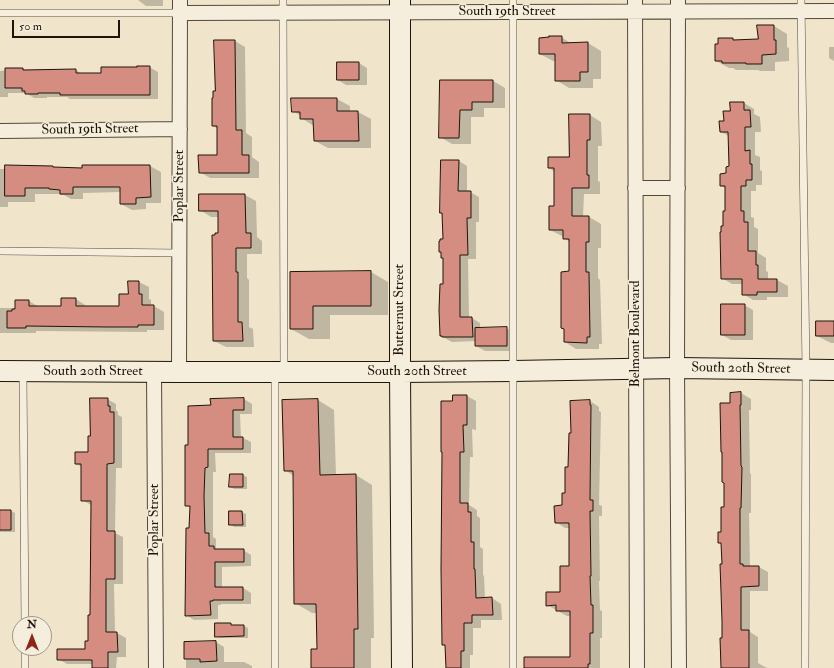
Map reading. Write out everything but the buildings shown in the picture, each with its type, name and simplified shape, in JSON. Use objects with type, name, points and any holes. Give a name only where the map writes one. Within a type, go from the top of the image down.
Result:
[{"type":"street","name":"South 19th Street","points":[[180,6],[801,6],[834,11]]},
{"type":"street","name":"Poplar Street","points":[[179,372],[180,6]]},
{"type":"street","name":"Butternut Street","points":[[400,6],[402,668]]},
{"type":"street","name":"Belmont Boulevard","points":[[635,6],[637,668]]},
{"type":"street","points":[[678,6],[679,668]]},
{"type":"street","name":"South 19th Street","points":[[0,130],[180,129]]},
{"type":"street","points":[[635,188],[678,188]]},
{"type":"street","name":"South 20th Street","points":[[0,371],[400,372],[678,368],[834,370]]},
{"type":"street","name":"Poplar Street","points":[[154,372],[156,668]]},
{"type":"lane","points":[[0,13],[180,6]]},
{"type":"lane","points":[[275,668],[283,6]]},
{"type":"lane","points":[[513,6],[514,668]]},
{"type":"lane","points":[[801,6],[806,370],[805,668]]},
{"type":"lane","points":[[0,251],[179,253]]},
{"type":"lane","points":[[23,371],[25,616]]},
{"type":"lane","points":[[25,656],[25,668]]}]
